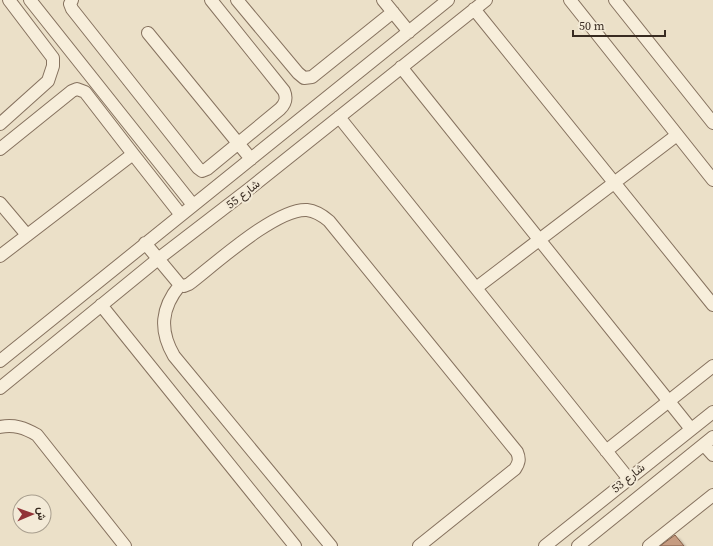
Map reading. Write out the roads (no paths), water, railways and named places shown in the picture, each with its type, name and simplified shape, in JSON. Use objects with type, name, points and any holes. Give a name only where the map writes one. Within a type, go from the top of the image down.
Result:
[{"type":"lane","points":[[0,124],[48,81],[53,66],[53,58],[9,0]]},
{"type":"lane","points":[[30,0],[193,205]]},
{"type":"lane","points":[[72,0],[70,4],[72,9],[202,171],[207,169],[283,106],[286,98],[284,90],[211,0]]},
{"type":"lane","points":[[237,0],[298,73],[304,78],[312,77],[393,12]]},
{"type":"lane","points":[[383,0],[409,32]]},
{"type":"lane","name":"شارع 55","points":[[1,359],[448,0]]},
{"type":"lane","name":"شارع 55","points":[[0,388],[158,259],[486,0]]},
{"type":"lane","points":[[570,0],[713,180]]},
{"type":"lane","points":[[614,0],[713,123]]},
{"type":"lane","points":[[474,9],[713,305]]},
{"type":"lane","points":[[148,34],[251,159]]},
{"type":"lane","points":[[401,67],[691,429]]},
{"type":"lane","points":[[355,76],[369,93]]},
{"type":"lane","points":[[0,149],[72,91],[77,89],[85,92],[181,215]]},
{"type":"lane","points":[[339,117],[628,478]]},
{"type":"lane","points":[[476,288],[677,134]]},
{"type":"lane","points":[[0,256],[133,154]]},
{"type":"lane","points":[[0,203],[27,235]]},
{"type":"lane","points":[[145,243],[180,285],[184,286],[262,227],[286,215],[297,211],[315,211],[329,221],[514,446],[519,458],[519,464],[515,469],[419,546]]},
{"type":"lane","points":[[180,285],[173,293],[168,303],[164,325],[167,341],[174,356],[331,546]]},
{"type":"lane","points":[[101,306],[295,546]]},
{"type":"lane","points":[[1,359],[14,376]]},
{"type":"lane","points":[[606,450],[713,366]]},
{"type":"lane","name":"شارع 53","points":[[545,546],[628,478],[713,412]]},
{"type":"lane","points":[[0,427],[20,427],[37,435],[124,546]]},
{"type":"lane","points":[[708,441],[713,455]]},
{"type":"lane","name":"شارع 53","points":[[578,546],[708,441]]},
{"type":"lane","points":[[649,546],[713,495]]}]
